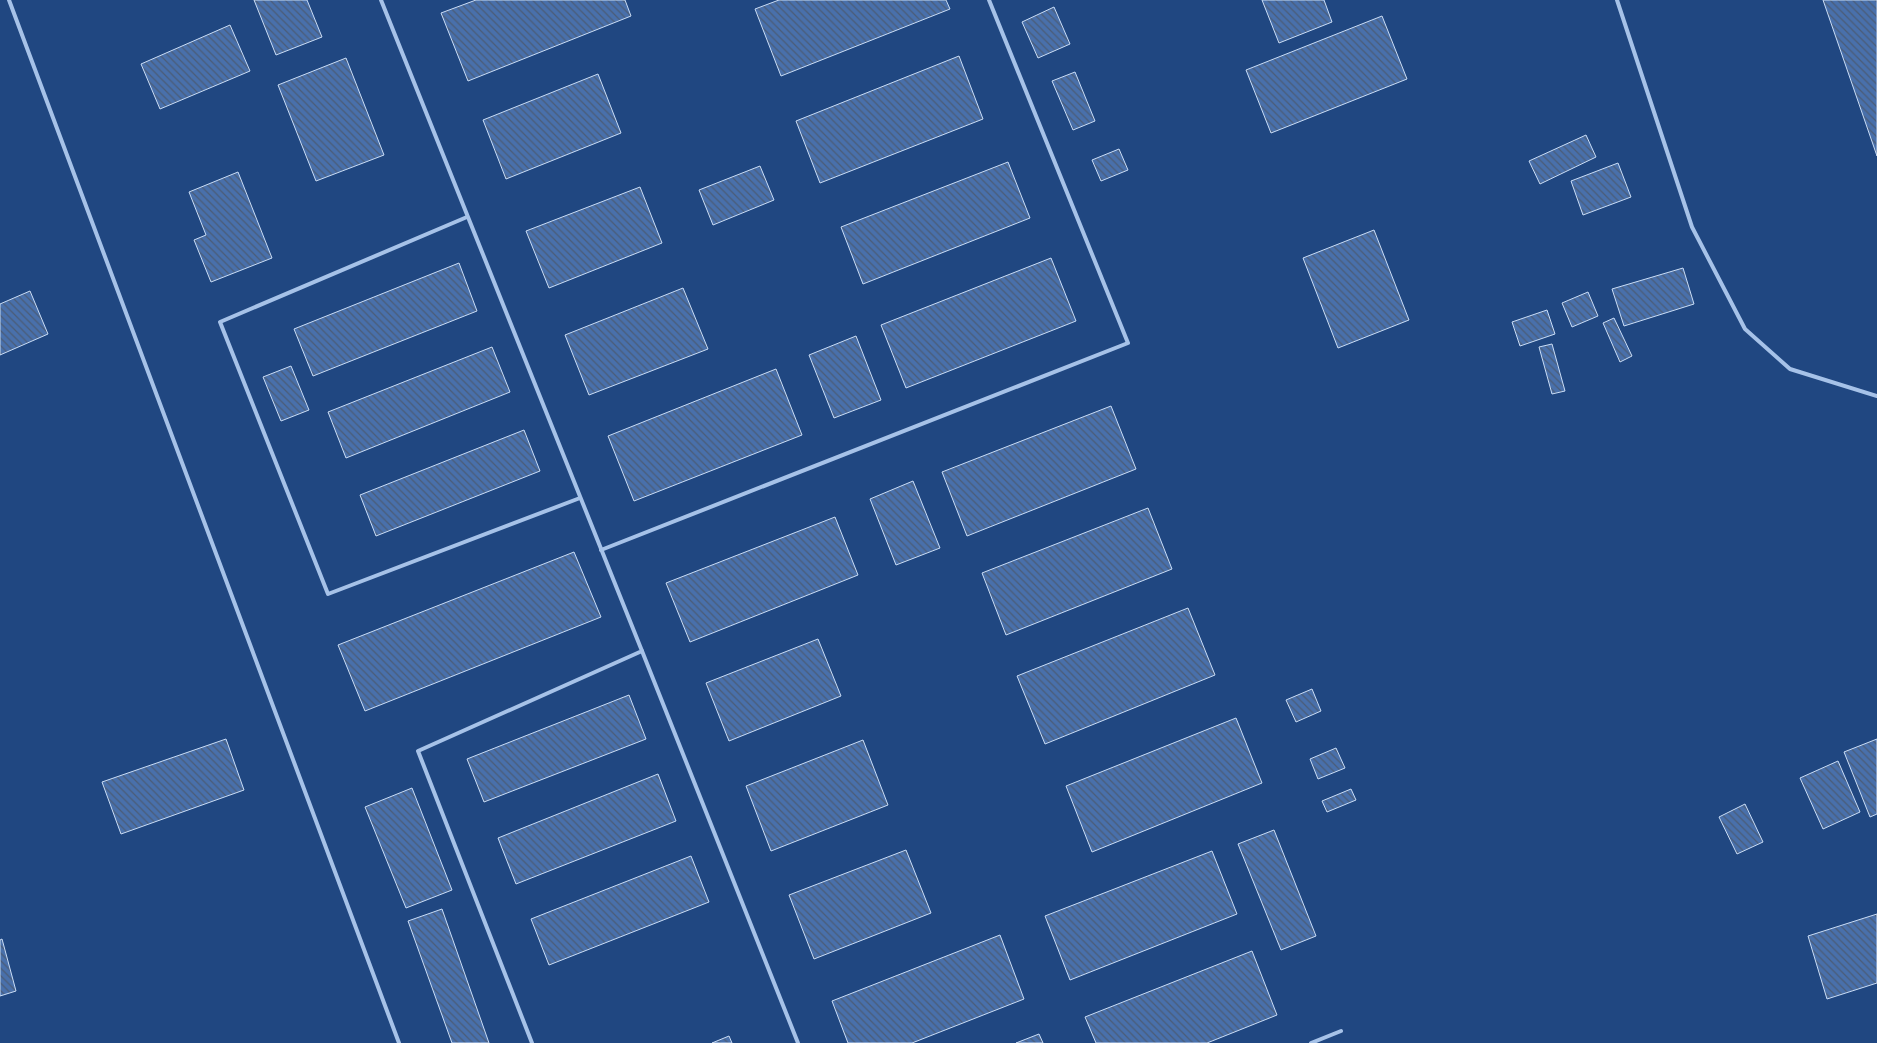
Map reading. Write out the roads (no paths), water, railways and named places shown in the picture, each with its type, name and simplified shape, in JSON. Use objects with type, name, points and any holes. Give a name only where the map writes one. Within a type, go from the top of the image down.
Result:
[{"type":"lane","points":[[9,0],[399,1043]]},
{"type":"lane","points":[[381,0],[798,1043]]},
{"type":"lane","points":[[601,550],[1128,343],[989,0]]},
{"type":"lane","points":[[1618,0],[1692,227],[1745,330],[1790,369],[1877,396]]},
{"type":"lane","points":[[467,217],[220,322],[328,594],[580,498]]},
{"type":"lane","points":[[532,1043],[418,751],[642,651]]},
{"type":"lane","points":[[1311,1043],[1342,1031]]}]
